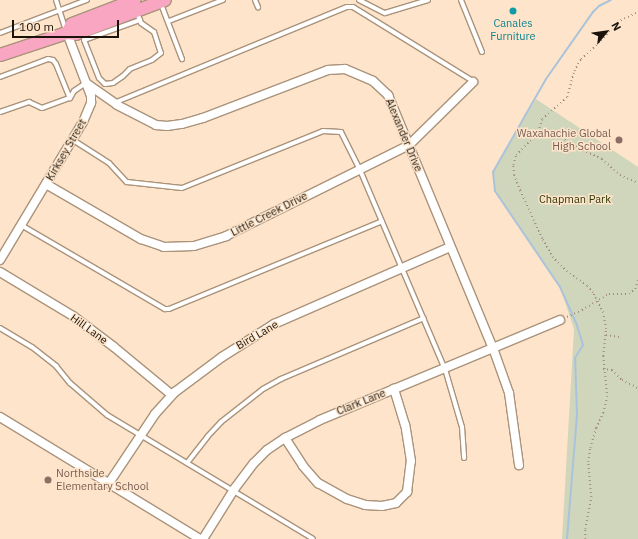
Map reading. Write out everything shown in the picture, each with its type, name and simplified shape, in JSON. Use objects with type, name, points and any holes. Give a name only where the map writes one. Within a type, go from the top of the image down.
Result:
[{"type":"main road","points":[[0,55],[67,33],[76,34],[101,29],[137,11],[163,1]]},
{"type":"main road","points":[[67,33],[72,24],[137,11]]},
{"type":"street","name":"Kirksey Street","points":[[0,260],[72,140],[91,103],[86,83],[67,33]]},
{"type":"street","name":"Alexander Drive","points":[[86,83],[114,103],[156,125],[182,124],[203,118],[308,76],[328,70],[345,69],[373,81],[388,95],[493,348],[510,400],[519,465]]},
{"type":"street","name":"Little Creek Drive","points":[[46,184],[141,239],[164,247],[182,248],[199,245],[226,236],[409,145],[474,82]]},
{"type":"street","name":"Bird Lane","points":[[109,483],[155,414],[172,395],[222,357],[268,327],[450,247]]},
{"type":"street","name":"Hill Lane","points":[[0,272],[73,316],[114,347],[172,395]]},
{"type":"street","name":"Clark Lane","points":[[203,539],[233,491],[254,463],[267,450],[285,438],[320,420],[562,319]]},
{"type":"street","points":[[285,438],[303,466],[318,483],[346,499],[366,505],[382,506],[396,503],[407,492],[411,461],[405,425],[394,389]]},
{"type":"street","points":[[0,417],[200,539]]},
{"type":"lane","points":[[56,0],[67,33]]},
{"type":"lane","points":[[0,33],[87,0]]},
{"type":"lane","points":[[168,21],[223,0]]},
{"type":"lane","points":[[255,0],[258,7]]},
{"type":"lane","points":[[359,0],[385,13],[428,0]]},
{"type":"lane","points":[[409,0],[411,6]]},
{"type":"lane","points":[[461,0],[482,52]]},
{"type":"lane","points":[[163,1],[168,21],[182,59]]},
{"type":"lane","points":[[114,103],[347,7],[353,7],[474,82]]},
{"type":"lane","points":[[101,29],[84,40],[99,78],[105,84],[113,83],[130,69],[152,60],[160,53],[154,32],[137,11]]},
{"type":"lane","points":[[0,77],[48,59],[53,60],[70,98]]},
{"type":"lane","points":[[0,112],[29,102],[42,108],[70,98],[74,91],[86,83]]},
{"type":"lane","points":[[72,140],[109,163],[127,182],[182,188],[323,131],[341,132],[360,170],[445,369],[462,427],[464,458]]},
{"type":"lane","points":[[21,225],[164,309],[169,309],[382,221]]},
{"type":"lane","points":[[187,463],[221,422],[263,389],[288,376],[424,318]]},
{"type":"lane","points":[[0,328],[32,348],[56,366],[70,383],[108,415],[313,539]]},
{"type":"path","points":[[585,539],[585,528],[591,497],[588,462],[590,448],[607,397],[603,369],[606,335],[603,313],[598,301],[587,286],[567,272],[553,258],[530,216],[514,175],[513,165],[516,155],[538,133],[542,119],[567,97],[574,71],[581,59],[601,41],[617,22],[638,12]]},
{"type":"path","points":[[538,133],[548,137],[562,137],[572,145],[602,159],[620,175],[638,183]]},
{"type":"path","points":[[562,319],[581,311],[609,294],[630,294],[638,280]]},
{"type":"path","points":[[606,335],[620,337]]},
{"type":"path","points":[[603,369],[612,370],[622,380],[638,388]]},
{"type":"green space","name":"Chapman Park","points":[[536,99],[638,167],[638,539],[562,539],[574,329],[560,287],[495,191],[493,172]]},
{"type":"waterway","points":[[567,539],[577,414],[575,358],[583,345],[577,325],[560,287],[495,191],[493,172],[546,79],[593,12],[599,6],[611,0]]},
{"type":"place","name":"Canales Furniture","points":[[513,11]]},
{"type":"place","name":"Waxahachie Global High School","points":[[619,140]]},
{"type":"place","name":"Northside Elementary School","points":[[48,480]]}]
